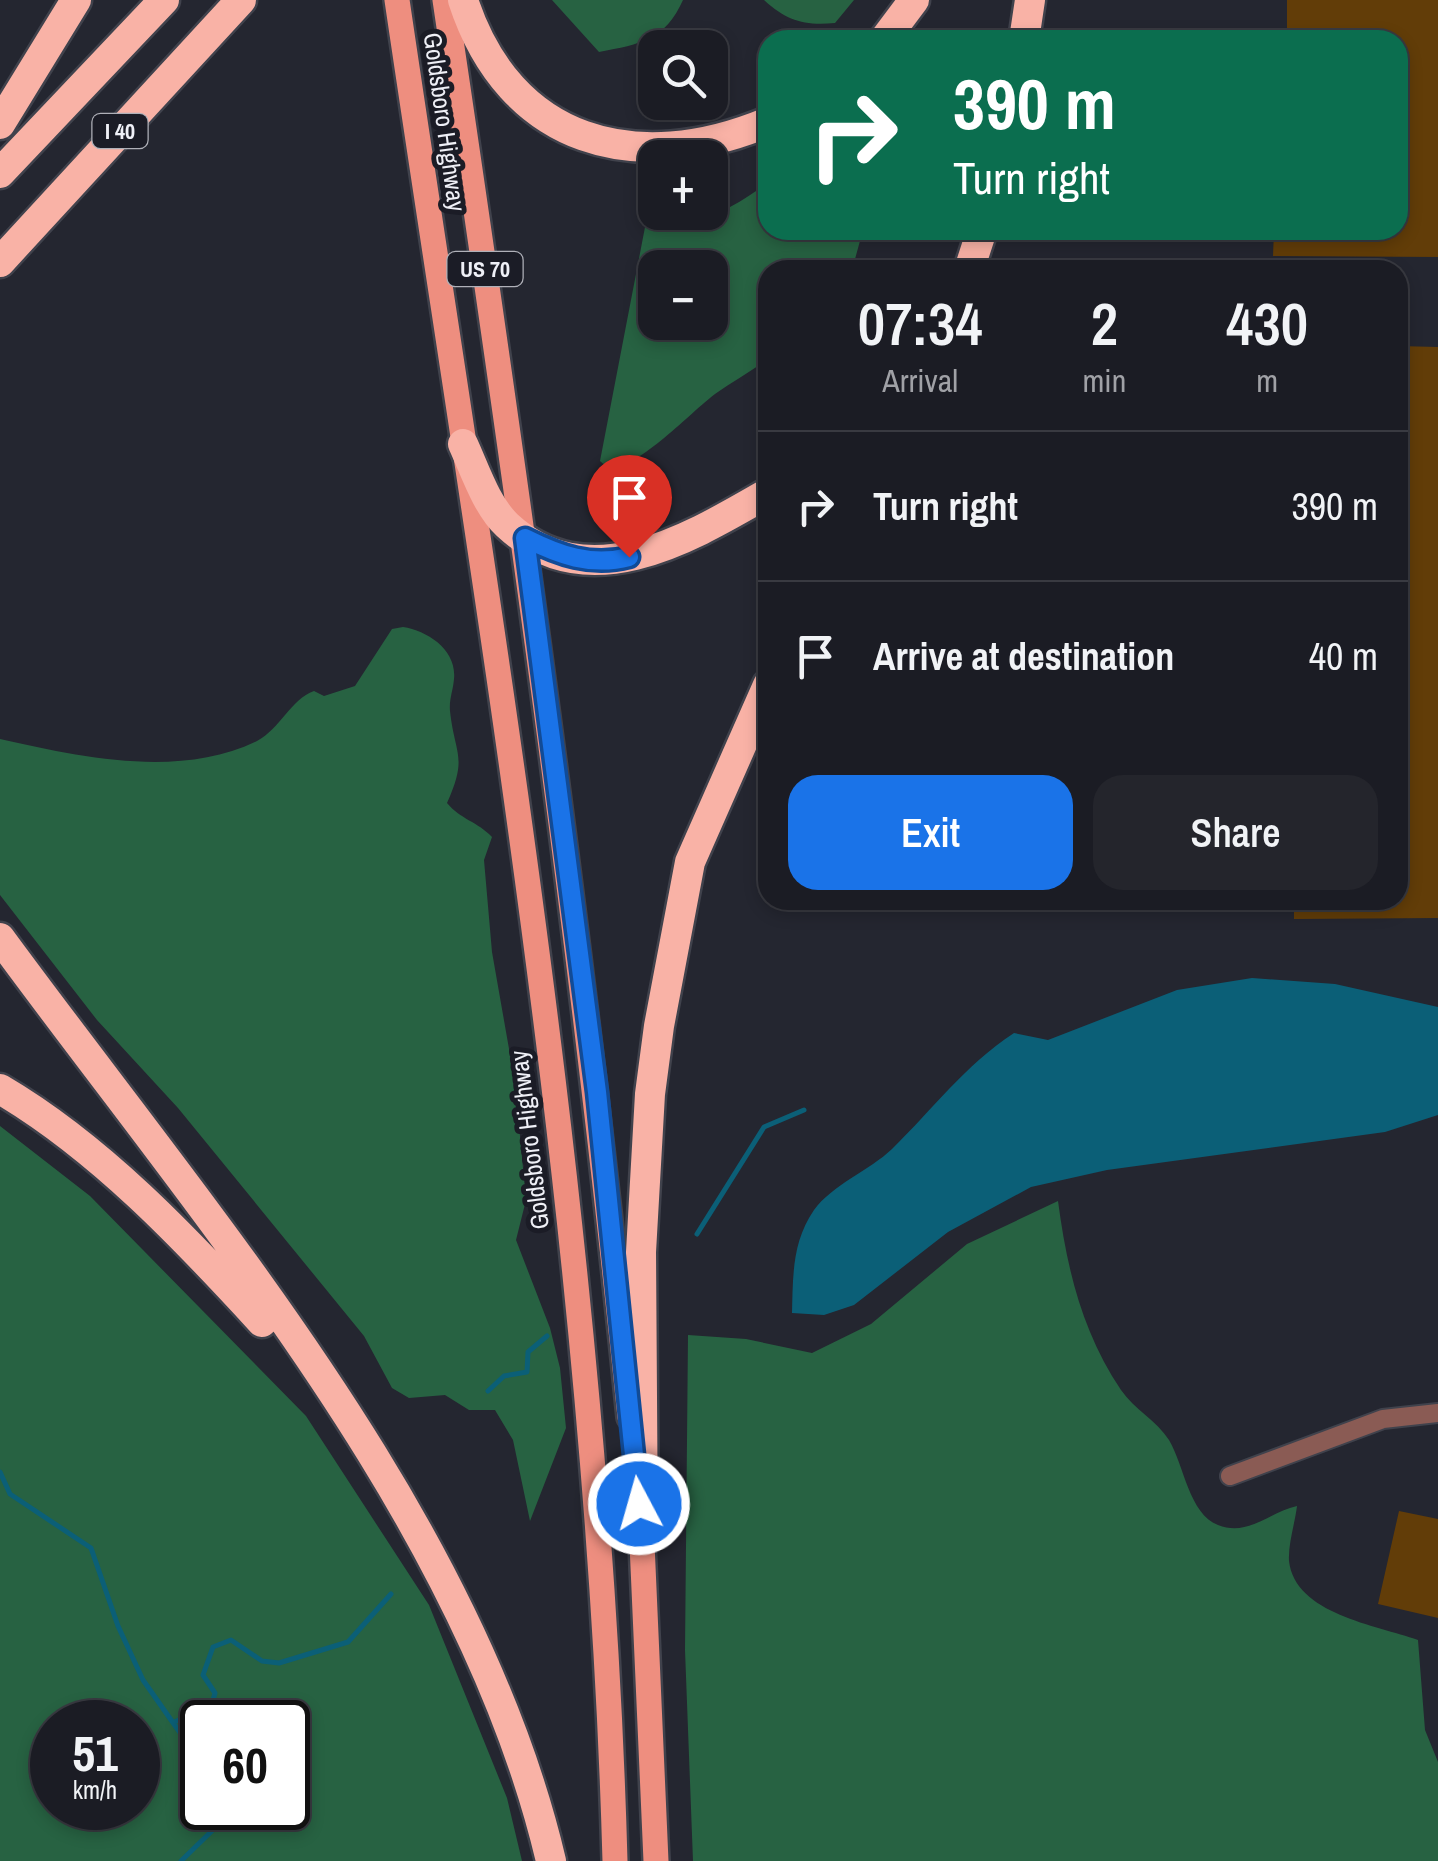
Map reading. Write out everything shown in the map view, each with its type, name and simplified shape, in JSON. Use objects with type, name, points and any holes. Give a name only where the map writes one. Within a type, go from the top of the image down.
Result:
[{"type":"highway","points":[[0,124],[76,0]]},
{"type":"highway","name":"I 40","points":[[0,173],[164,0]]},
{"type":"highway","name":"I 40","points":[[0,262],[241,0]]},
{"type":"highway","points":[[463,0],[487,56],[502,78],[523,100],[562,128],[612,144],[665,148],[713,141],[758,125]]},
{"type":"highway","points":[[892,30],[914,0]]},
{"type":"highway","points":[[1026,30],[1030,0]]},
{"type":"highway","points":[[463,444],[491,504],[506,524],[561,556],[609,562],[685,538],[758,498]]},
{"type":"highway","points":[[643,1541],[641,1252],[650,1094],[661,1009],[690,862],[758,709]]},
{"type":"highway","points":[[0,938],[263,1295],[394,1491],[454,1601],[490,1682],[551,1861]]},
{"type":"highway","points":[[0,1089],[55,1127],[160,1217],[336,1402]]},
{"type":"main road","name":"Goldsboro Highway","points":[[397,0],[556,1097],[584,1348],[602,1591],[615,1861]]},
{"type":"main road","name":"US 70","points":[[445,0],[525,538],[597,1092],[643,1541],[656,1861]]},
{"type":"street","points":[[1230,1476],[1383,1419],[1438,1413]]},
{"type":"green space","points":[[552,0],[683,0],[662,30],[638,30],[638,42],[599,52]]},
{"type":"green space","points":[[764,0],[854,0],[835,23],[824,24],[789,17]]},
{"type":"green space","points":[[758,190],[758,240],[860,240],[855,260],[758,260],[758,366],[715,394],[648,451],[608,468],[600,461],[638,264],[638,340],[728,340],[728,250],[641,250],[644,230],[728,230],[728,208]]},
{"type":"green space","points":[[403,627],[431,638],[451,659],[454,679],[450,711],[458,765],[447,803],[492,837],[484,860],[492,952],[515,1083],[526,1200],[516,1240],[550,1328],[560,1368],[566,1428],[530,1521],[513,1440],[495,1410],[469,1410],[445,1395],[409,1398],[392,1388],[364,1336],[178,1108],[97,1020],[0,895],[0,739],[129,761],[162,762],[227,753],[265,736],[306,695],[314,691],[324,696],[355,686],[392,629]]},
{"type":"green space","points":[[0,1126],[90,1196],[306,1416],[429,1605],[507,1798],[522,1861],[0,1861]]},
{"type":"green space","points":[[1058,1201],[1072,1275],[1096,1346],[1121,1390],[1169,1440],[1200,1511],[1218,1525],[1239,1528],[1297,1506],[1289,1561],[1306,1594],[1340,1615],[1418,1640],[1425,1730],[1438,1762],[1438,1861],[693,1861],[685,1650],[688,1335],[746,1339],[812,1353],[871,1324],[967,1244]]},
{"type":"water","points":[[1252,978],[1335,984],[1438,1007],[1438,1115],[1385,1132],[1107,1170],[1031,1187],[948,1232],[854,1305],[824,1315],[792,1313],[798,1247],[814,1210],[892,1149],[964,1073],[996,1046],[1014,1033],[1048,1040],[1177,990]]},
{"type":"building","points":[[1287,0],[1438,0],[1438,257],[1273,256],[1274,240],[1408,240],[1408,30],[1287,30]]},
{"type":"building","points":[[1408,346],[1438,347],[1438,918],[1294,919],[1294,910],[1408,910]]},
{"type":"building","points":[[1399,1511],[1438,1519],[1438,1618],[1378,1604]]},
{"type":"waterway","points":[[697,1234],[764,1127],[804,1110]]},
{"type":"waterway","points":[[488,1391],[504,1376],[527,1372],[528,1352],[547,1336]]},
{"type":"waterway","points":[[0,1472],[10,1494],[91,1548],[118,1626],[143,1680],[180,1733]]},
{"type":"waterway","points":[[174,1722],[211,1707],[215,1693],[203,1675],[213,1647],[231,1640],[262,1661],[279,1663],[348,1642],[391,1594]]},
{"type":"waterway","points":[[181,1861],[213,1830]]},
{"type":"route","points":[[629,557],[609,562],[561,556],[525,538],[597,1092],[639,1504]]}]
